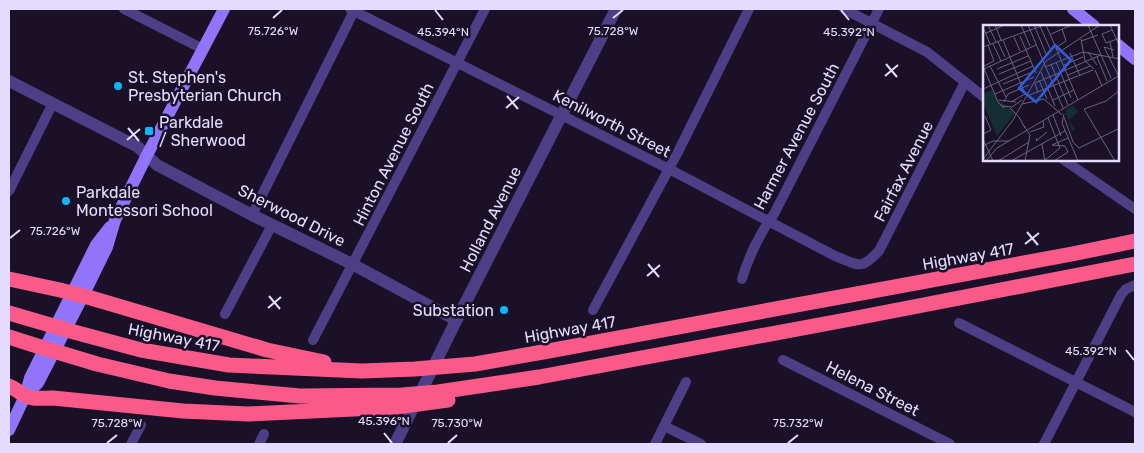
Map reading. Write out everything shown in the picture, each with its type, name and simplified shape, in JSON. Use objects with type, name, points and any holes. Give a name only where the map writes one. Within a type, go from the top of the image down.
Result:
[{"type":"highway","name":"Highway 417","points":[[9,313],[142,350],[228,365],[362,371],[415,369],[475,364],[543,352],[1135,241]]},
{"type":"highway","points":[[9,386],[25,396],[36,398],[248,414],[438,397],[851,320],[1135,264]]},
{"type":"highway","points":[[9,279],[78,295],[267,350],[362,371]]},
{"type":"highway","points":[[9,337],[97,364],[169,381],[215,388],[300,396],[399,401]]},
{"type":"main road","points":[[9,430],[25,396],[30,378],[78,295],[96,245],[115,220],[224,9]]},
{"type":"main road","points":[[1073,9],[1093,25]]},
{"type":"main road","points":[[1119,46],[1135,59]]},
{"type":"street","points":[[124,9],[203,49]]},
{"type":"street","points":[[252,215],[353,9]]},
{"type":"street","name":"Kenilworth Street","points":[[353,9],[669,168],[835,256],[859,265]]},
{"type":"street","name":"Hinton Avenue South","points":[[313,340],[484,9]]},
{"type":"street","name":"Holland Avenue","points":[[395,444],[456,320],[616,9]]},
{"type":"street","points":[[593,310],[669,168],[749,9]]},
{"type":"street","points":[[844,9],[928,52],[983,96]]},
{"type":"street","name":"Harmer Avenue South","points":[[742,279],[744,270],[879,9]]},
{"type":"street","name":"Sherwood Drive","points":[[9,81],[138,148],[157,165],[252,215],[352,264],[456,320]]},
{"type":"street","name":"Fairfax Avenue","points":[[859,265],[865,264],[879,251],[965,82]]},
{"type":"street","points":[[9,191],[53,103]]},
{"type":"street","points":[[1065,161],[1135,209]]},
{"type":"street","points":[[225,314],[272,225]]},
{"type":"street","points":[[1044,444],[1121,294],[1126,288],[1135,285]]},
{"type":"street","points":[[959,323],[1135,412]]},
{"type":"street","name":"Helena Street","points":[[783,360],[950,444]]},
{"type":"street","points":[[655,444],[686,382]]},
{"type":"street","points":[[131,444],[141,425]]},
{"type":"street","points":[[664,426],[701,444]]},
{"type":"street","points":[[259,444],[264,434]]},
{"type":"place","name":"St. Stephen's Presbyterian Church","points":[[118,86]]},
{"type":"place","name":"Parkdale / Sherwood","points":[[149,131]]},
{"type":"place","name":"Parkdale Montessori School","points":[[66,201]]},
{"type":"place","name":"Substation","points":[[504,310]]}]
